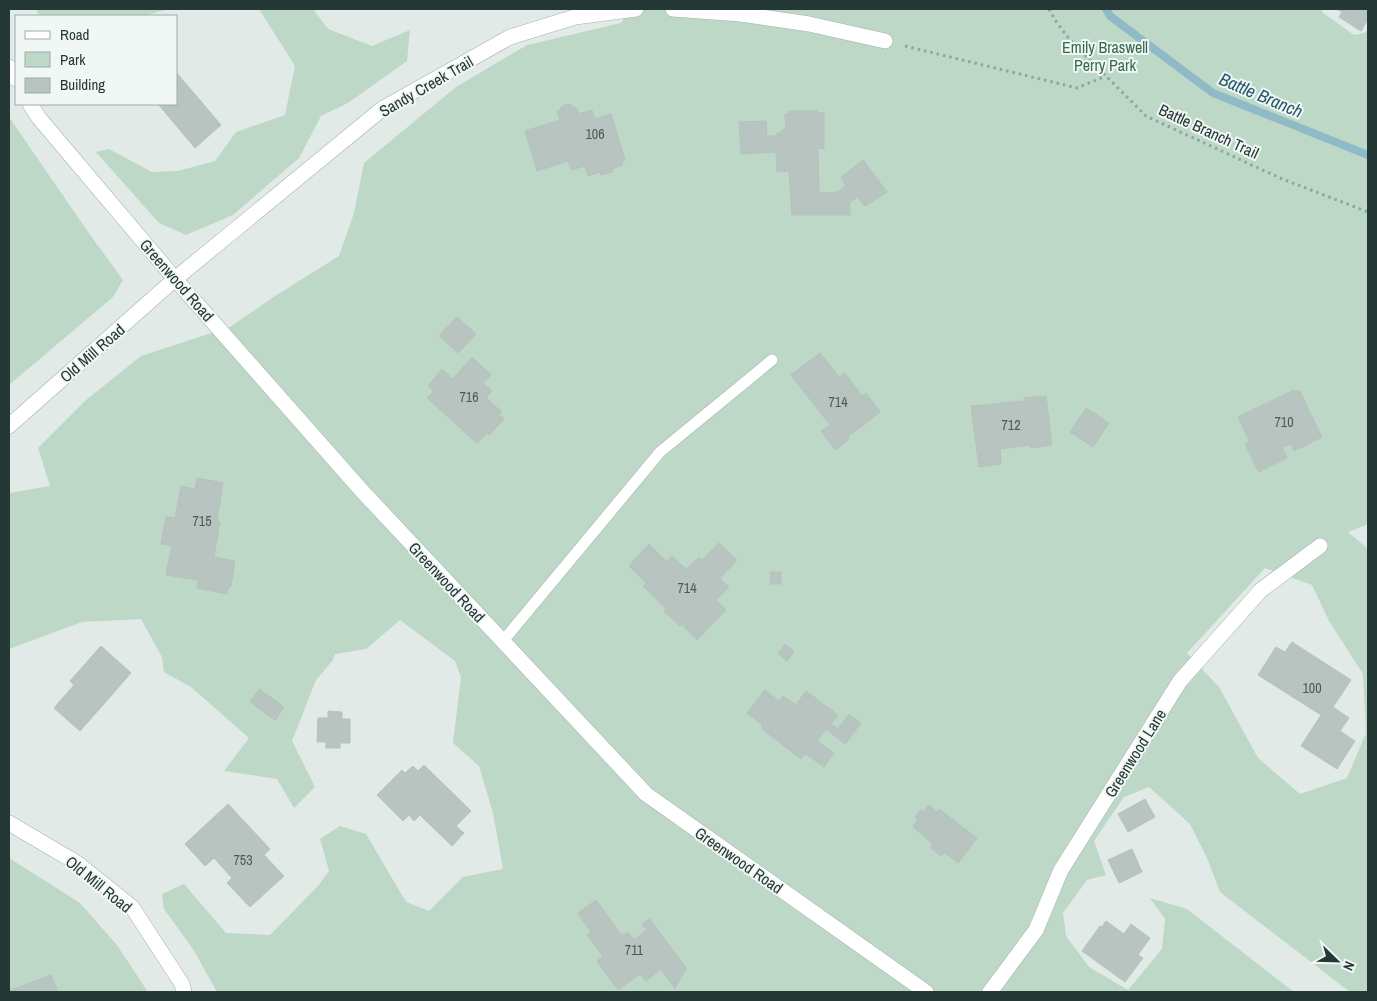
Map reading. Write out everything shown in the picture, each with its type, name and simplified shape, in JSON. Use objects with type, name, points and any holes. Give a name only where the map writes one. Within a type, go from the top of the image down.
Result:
[{"type":"street","name":"Sandy Creek Trail","points":[[175,279],[382,109],[510,38],[575,17],[636,9]]},
{"type":"street","points":[[674,9],[741,14],[809,24],[884,42]]},
{"type":"street","points":[[9,66],[15,77]]},
{"type":"street","name":"Greenwood Road","points":[[31,105],[39,118],[175,279],[362,491],[646,794],[926,992]]},
{"type":"street","name":"Old Mill Road","points":[[9,426],[175,279]]},
{"type":"street","name":"Greenwood Lane","points":[[990,992],[1036,930],[1061,870],[1180,681],[1261,590],[1320,546]]},
{"type":"street","name":"Old Mill Road","points":[[9,823],[77,863],[132,907],[182,984],[184,992]]},
{"type":"lane","points":[[503,642],[660,452],[772,360]]},
{"type":"path","name":"Battle Branch Trail","points":[[1049,9],[1070,40],[1146,116],[1280,178],[1368,212]]},
{"type":"path","points":[[884,42],[1077,88],[1106,76]]},
{"type":"green space","points":[[36,9],[168,9],[147,15],[39,15]]},
{"type":"green space","points":[[259,9],[313,9],[328,29],[372,46],[410,30],[407,61],[348,103],[321,116],[299,158],[233,215],[186,235],[159,223],[96,152],[109,149],[152,172],[178,171],[215,161],[236,132],[285,115],[295,66]]},
{"type":"green space","name":"Emily Braswell Perry Park","points":[[630,9],[1323,9],[1322,12],[1354,35],[1368,30],[1368,524],[1348,532],[1368,549],[1368,992],[1350,992],[1220,892],[1207,858],[1190,824],[1149,787],[1124,797],[1094,841],[1106,875],[1087,880],[1063,913],[1066,936],[1089,967],[1128,990],[1162,949],[1165,919],[1150,898],[1187,909],[1294,992],[217,992],[193,949],[164,909],[162,894],[184,884],[226,933],[270,935],[318,886],[329,871],[320,839],[340,826],[366,834],[406,902],[429,911],[463,877],[503,869],[493,813],[479,766],[453,743],[461,677],[455,661],[400,620],[366,649],[335,654],[333,660],[316,680],[292,741],[315,787],[294,808],[277,779],[224,771],[249,738],[191,687],[164,672],[162,657],[141,619],[82,622],[9,649],[9,493],[50,486],[38,448],[86,400],[141,356],[230,327],[339,256],[354,213],[364,163],[456,87],[527,45],[621,23]],"holes":[[[1265,568],[1312,585],[1329,621],[1363,674],[1366,733],[1347,778],[1300,794],[1258,758],[1219,687],[1187,653]]]},
{"type":"green space","points":[[9,117],[123,280],[113,297],[9,385]]},
{"type":"green space","points":[[9,858],[80,903],[117,945],[148,992],[9,992]]},
{"type":"building","points":[[1336,9],[1368,9],[1368,19],[1361,31],[1339,17],[1342,12]]},
{"type":"building","points":[[178,74],[221,125],[195,148],[159,105],[178,105]]},
{"type":"building","points":[[569,104],[577,109],[579,114],[592,110],[595,119],[611,114],[625,160],[622,161],[623,165],[612,169],[612,172],[601,175],[600,172],[588,176],[585,166],[571,170],[568,161],[537,171],[525,131],[560,120],[557,111],[562,106]]},
{"type":"building","points":[[789,111],[817,111],[818,113],[824,113],[824,149],[818,148],[819,193],[838,192],[846,186],[841,177],[863,160],[887,192],[865,206],[857,197],[850,202],[850,215],[792,215],[789,171],[777,172],[776,152],[741,154],[739,122],[766,121],[767,136],[774,136],[786,128],[785,114],[789,114]]},
{"type":"building","points":[[457,317],[476,334],[458,353],[439,336]]},
{"type":"building","points":[[820,353],[839,377],[845,373],[862,396],[866,393],[880,412],[848,437],[849,439],[835,450],[821,431],[830,425],[791,375]]},
{"type":"building","points":[[472,357],[491,375],[483,383],[492,391],[486,398],[502,412],[499,415],[504,419],[489,435],[487,433],[477,443],[427,398],[434,391],[428,386],[442,369],[453,379]]},
{"type":"building","points":[[1294,390],[1295,392],[1299,390],[1322,437],[1294,451],[1291,444],[1282,448],[1287,458],[1259,472],[1245,444],[1250,442],[1238,417]]},
{"type":"building","points":[[1046,396],[1052,445],[1031,448],[1030,445],[1000,449],[1001,464],[979,467],[971,406],[1024,401],[1024,398]]},
{"type":"building","points":[[1086,408],[1109,423],[1093,447],[1070,432]]},
{"type":"building","points":[[197,478],[223,483],[217,521],[220,522],[214,557],[235,561],[231,586],[229,586],[227,594],[197,588],[198,580],[166,575],[172,545],[161,544],[166,517],[175,518],[181,486],[195,489]]},
{"type":"building","points":[[719,543],[737,560],[720,578],[729,587],[716,600],[726,610],[697,640],[682,624],[680,626],[664,611],[666,609],[643,586],[646,583],[629,566],[649,544],[667,562],[672,556],[686,569],[699,557],[702,560]]},
{"type":"building","points":[[771,572],[781,572],[781,584],[770,584]]},
{"type":"building","points":[[1292,642],[1351,680],[1333,707],[1349,718],[1340,731],[1355,741],[1337,769],[1301,746],[1321,715],[1258,675],[1276,647],[1285,652]]},
{"type":"building","points":[[785,644],[794,652],[787,661],[778,654]]},
{"type":"building","points":[[101,646],[131,673],[80,731],[54,708],[74,685],[70,681]]},
{"type":"building","points":[[259,689],[284,707],[275,720],[250,702]]},
{"type":"building","points":[[765,690],[779,701],[783,696],[796,705],[806,691],[838,715],[831,724],[838,729],[849,714],[861,723],[845,744],[826,729],[817,741],[834,753],[824,767],[806,754],[801,759],[761,728],[763,725],[747,713]]},
{"type":"building","points":[[328,711],[342,712],[342,719],[350,719],[350,743],[340,743],[340,748],[326,748],[326,742],[317,742],[318,718],[328,718]]},
{"type":"building","points":[[424,765],[471,811],[456,826],[464,833],[452,846],[420,815],[414,821],[409,815],[403,821],[377,795],[402,770],[405,773],[413,766],[418,771]]},
{"type":"building","points":[[1145,799],[1155,817],[1128,832],[1118,814]]},
{"type":"building","points":[[228,804],[270,849],[264,855],[284,876],[250,907],[227,883],[232,878],[214,858],[205,866],[185,844]]},
{"type":"building","points":[[929,805],[937,812],[939,809],[977,838],[958,863],[944,852],[941,856],[931,848],[933,844],[913,827],[918,820],[915,818],[920,810],[923,812]]},
{"type":"building","points":[[1132,849],[1142,872],[1119,883],[1108,860]]},
{"type":"building","points":[[596,900],[622,936],[628,932],[634,940],[647,930],[642,924],[650,919],[686,968],[675,989],[661,969],[646,981],[640,974],[618,990],[597,961],[603,956],[587,935],[591,932],[578,913]]},
{"type":"building","points":[[1106,921],[1124,934],[1131,924],[1150,938],[1138,955],[1143,958],[1125,982],[1082,951],[1100,926],[1102,927]]},
{"type":"building","points":[[51,975],[58,992],[9,992],[9,991]]},
{"type":"waterway","name":"Battle Branch","points":[[1106,9],[1110,16],[1213,93],[1368,155]]}]
